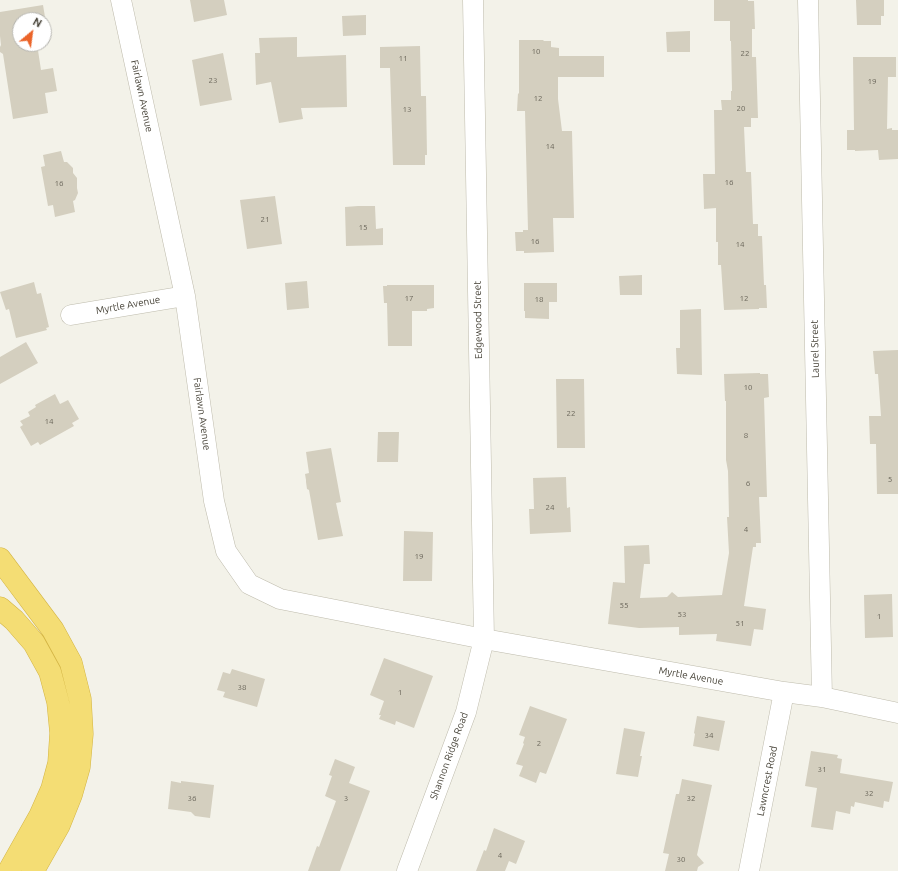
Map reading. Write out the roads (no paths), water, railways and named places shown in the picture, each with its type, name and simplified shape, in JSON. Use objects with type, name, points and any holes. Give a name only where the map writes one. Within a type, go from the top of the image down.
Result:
[{"type":"highway","points":[[0,559],[53,630],[70,663],[80,699],[82,734],[79,767],[71,796],[59,825],[33,871]]},
{"type":"highway","points":[[0,608],[14,620],[34,643],[50,672],[58,702],[62,733],[59,763],[52,789],[40,816],[10,871]]},
{"type":"street","name":"Fairlawn Avenue","points":[[120,0],[185,296],[214,501],[226,551],[249,584],[280,599],[484,639]]},
{"type":"street","name":"Edgewood Street","points":[[473,0],[484,639]]},
{"type":"street","name":"Laurel Street","points":[[808,0],[822,698]]},
{"type":"street","name":"Myrtle Avenue","points":[[71,315],[185,296]]},
{"type":"street","name":"Myrtle Avenue","points":[[484,639],[822,698],[898,713]]},
{"type":"street","name":"Shannon Ridge Road","points":[[407,871],[466,712],[484,639]]},
{"type":"street","name":"Lawncrest Road","points":[[749,871],[784,692]]}]
